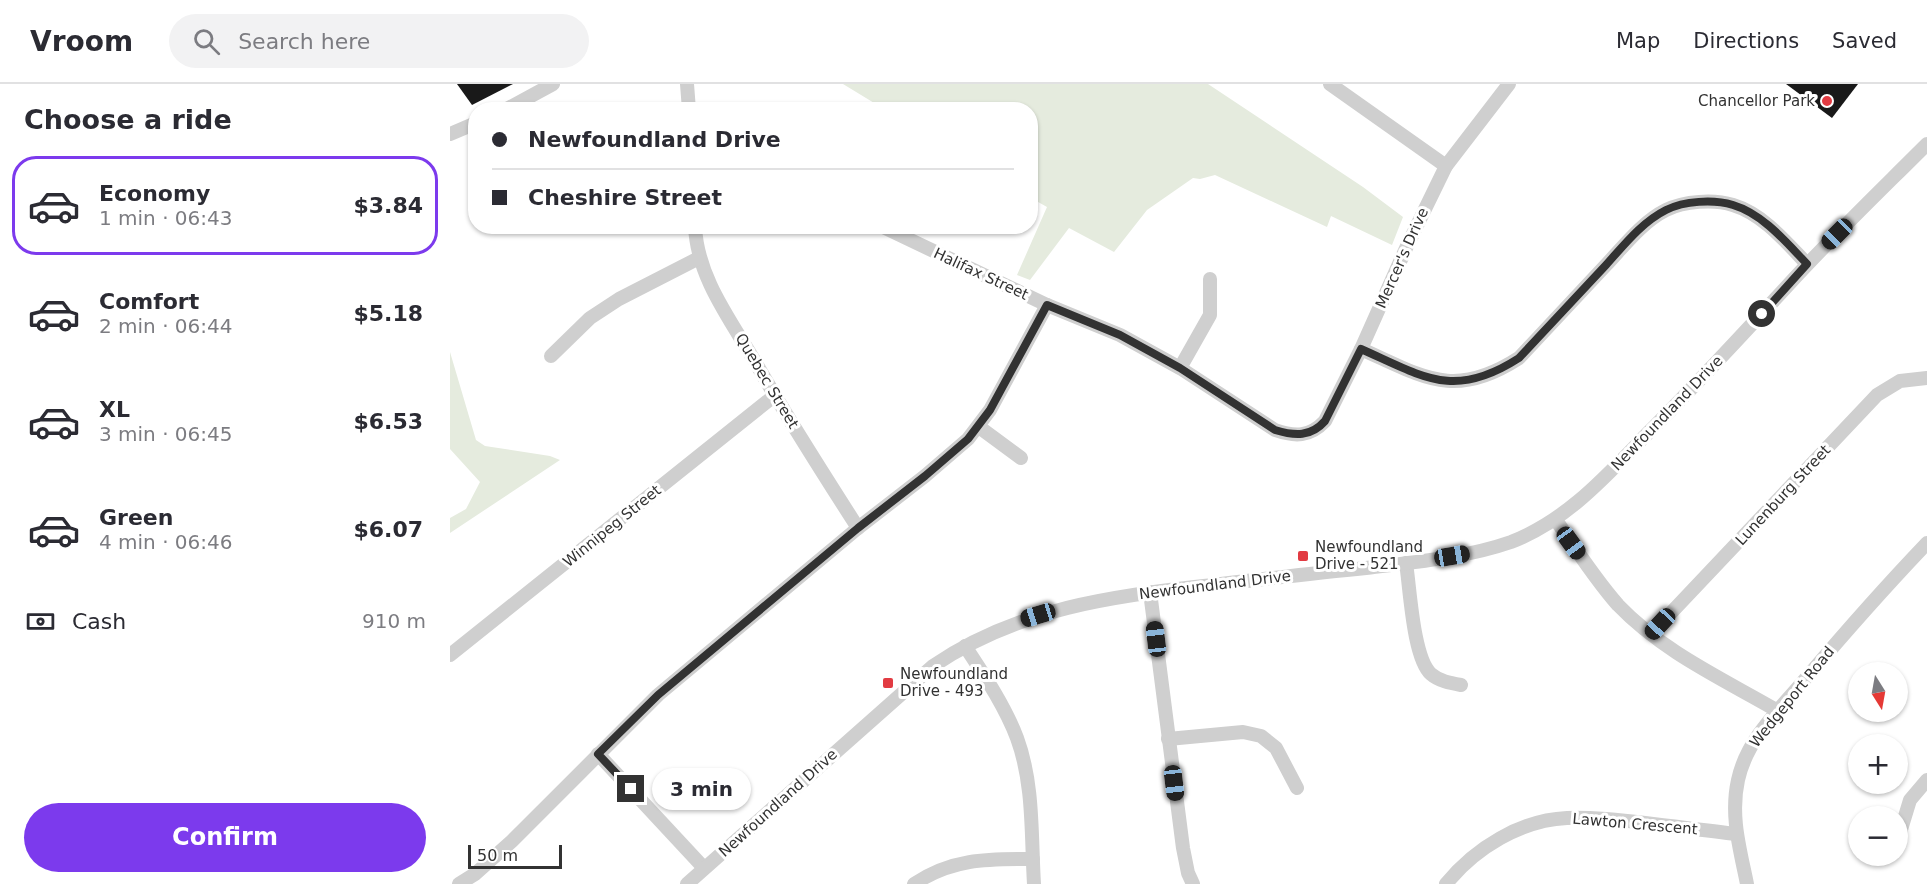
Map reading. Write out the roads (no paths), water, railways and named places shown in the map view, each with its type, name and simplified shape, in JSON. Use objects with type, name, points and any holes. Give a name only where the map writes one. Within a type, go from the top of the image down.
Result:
[{"type":"street","points":[[520,102],[553,84]]},
{"type":"street","points":[[687,84],[688,102]]},
{"type":"street","points":[[1330,84],[1446,166]]},
{"type":"street","name":"Mercer's Drive","points":[[1304,435],[1318,429],[1325,421],[1446,166],[1509,84]]},
{"type":"street","points":[[450,134],[468,126]]},
{"type":"street","name":"Newfoundland Drive","points":[[687,884],[933,666],[1002,627],[1057,609],[1150,592],[1406,563],[1493,547],[1527,535],[1556,519],[1589,493],[1677,404],[1807,264],[1927,144]]},
{"type":"street","points":[[1361,349],[1415,373],[1444,382],[1473,381],[1498,372],[1519,358],[1641,227],[1666,209],[1692,203],[1716,202],[1734,205],[1754,215],[1774,231],[1807,264]]},
{"type":"street","name":"Quebec Street","points":[[696,234],[699,258],[717,298],[774,396],[858,528]]},
{"type":"street","name":"Halifax Street","points":[[898,234],[1047,305],[1120,335],[1180,368],[1275,430],[1290,435],[1304,435]]},
{"type":"street","points":[[551,356],[590,318],[619,299],[699,258]]},
{"type":"street","points":[[1180,368],[1210,315],[1210,279]]},
{"type":"street","points":[[459,884],[475,874],[512,841],[658,695],[968,439],[990,410],[1047,305]]},
{"type":"street","name":"Lunenburg Street","points":[[1651,634],[1877,395],[1900,381],[1927,378]]},
{"type":"street","name":"Winnipeg Street","points":[[450,656],[774,396]]},
{"type":"street","points":[[979,427],[1021,458]]},
{"type":"street","points":[[1556,519],[1617,604],[1651,634],[1703,670],[1778,711]]},
{"type":"street","name":"Wedgeport Road","points":[[1747,884],[1736,834],[1733,807],[1745,757],[1759,733],[1865,609],[1927,543]]},
{"type":"street","points":[[1406,563],[1417,643],[1425,666],[1437,678],[1461,685]]},
{"type":"street","points":[[1150,592],[1183,848],[1192,884]]},
{"type":"street","points":[[965,646],[1010,720],[1018,741],[1029,795],[1034,884]]},
{"type":"street","points":[[1168,739],[1243,732],[1261,736],[1269,740],[1276,748],[1297,788]]},
{"type":"street","points":[[598,754],[704,868]]},
{"type":"street","points":[[1908,807],[1910,800],[1927,780]]},
{"type":"street","name":"Lawton Crescent","points":[[1446,884],[1459,868],[1490,844],[1525,827],[1566,818],[1610,819],[1736,834]]},
{"type":"street","points":[[914,884],[945,868],[969,861],[1033,859]]},
{"type":"place","name":"Chancellor Park","points":[[1827,101]]},
{"type":"place","name":"Newfoundland Drive - 521","points":[[1303,556]]},
{"type":"place","name":"Newfoundland Drive - 493","points":[[888,683]]}]
